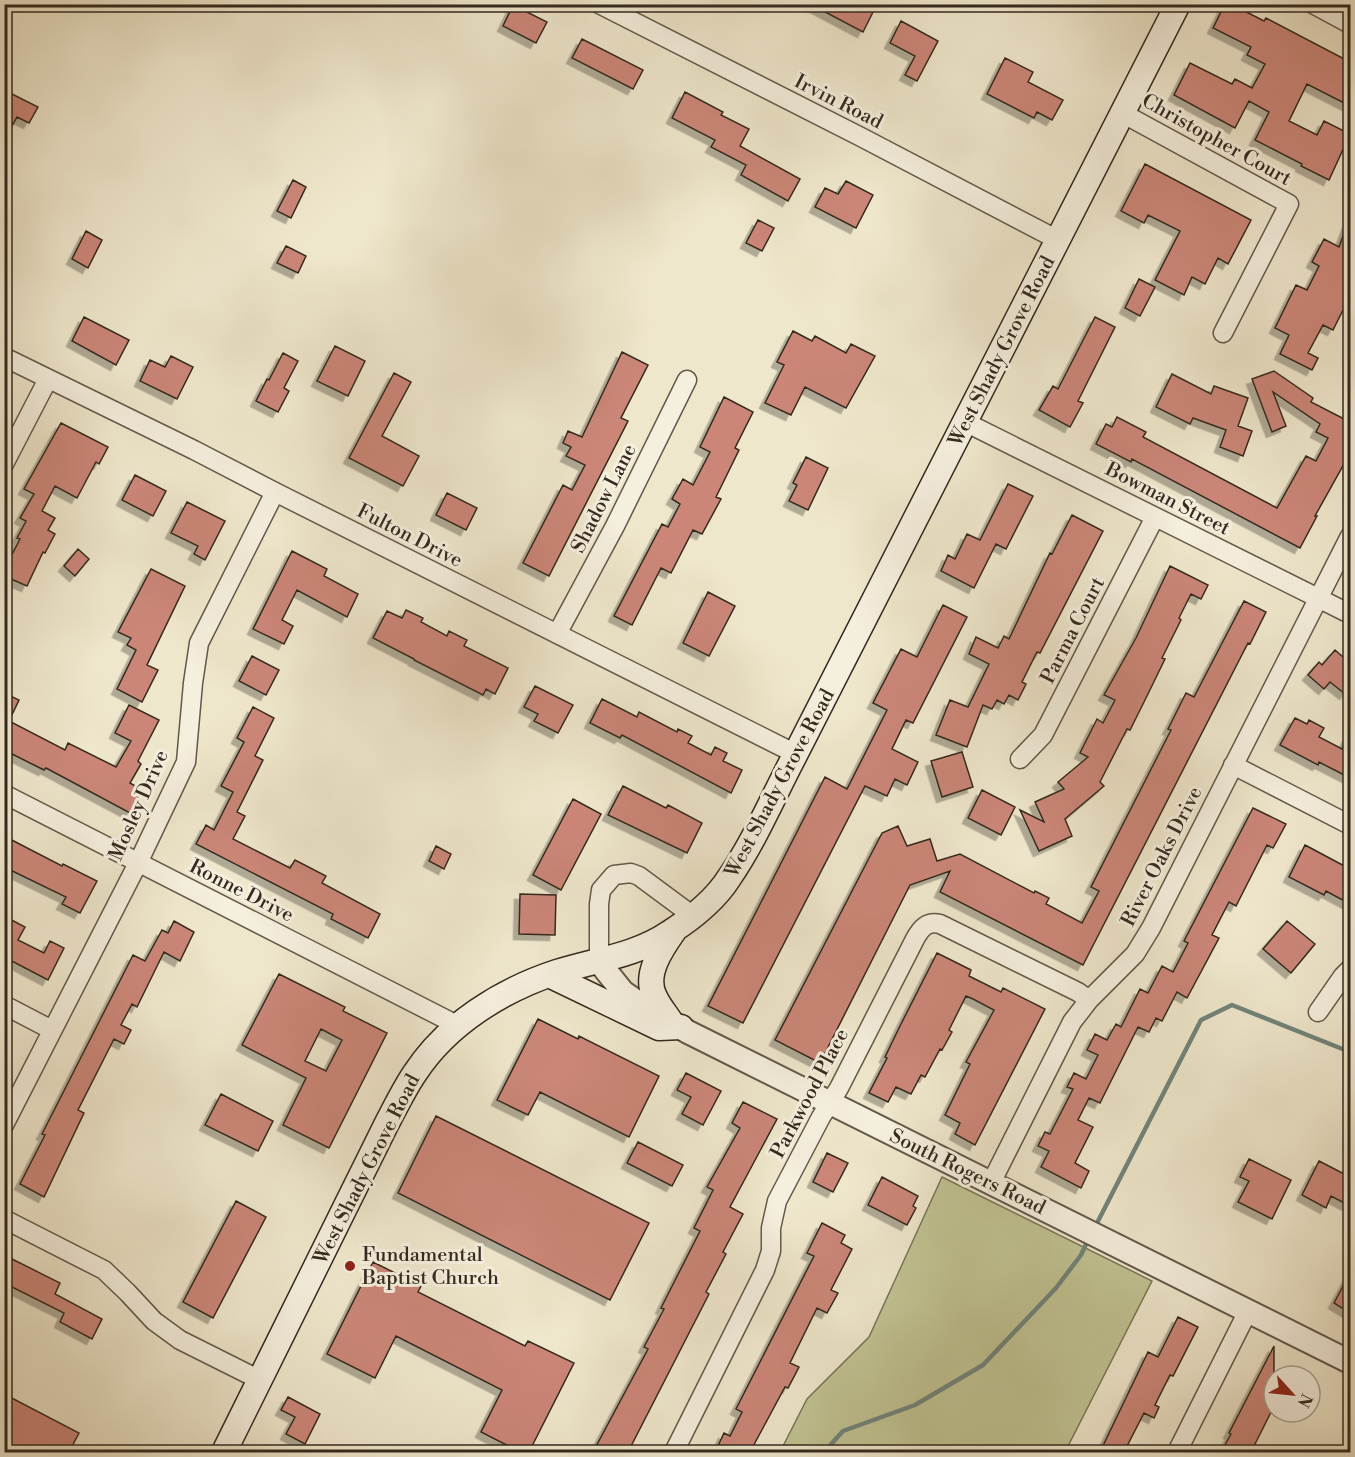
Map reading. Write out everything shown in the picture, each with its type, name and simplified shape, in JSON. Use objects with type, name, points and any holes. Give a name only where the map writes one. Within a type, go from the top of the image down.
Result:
[{"type":"main road","name":"West Shady Grove Road","points":[[224,1452],[386,1125],[415,1073],[435,1047],[486,1004],[518,986],[632,951],[668,935],[729,879],[796,754],[1178,4]]},
{"type":"main road","points":[[549,975],[659,1028],[676,1025],[653,995],[651,980],[660,950],[684,922]]},
{"type":"street","name":"Irvin Road","points":[[599,4],[1058,240]]},
{"type":"street","points":[[1313,4],[1350,24]]},
{"type":"street","name":"Christopher Court","points":[[1122,114],[1289,204],[1223,333]]},
{"type":"street","name":"Fulton Drive","points":[[4,357],[194,450],[796,754]]},
{"type":"street","points":[[4,464],[48,378]]},
{"type":"street","name":"Shadow Lane","points":[[557,634],[615,526],[687,380]]},
{"type":"street","name":"Bowman Street","points":[[965,422],[1350,614]]},
{"type":"street","name":"Mosley Drive","points":[[4,1125],[138,863],[186,762],[199,643],[274,492]]},
{"type":"street","name":"Parma Court","points":[[1020,759],[1043,735],[1155,517]]},
{"type":"street","name":"River Oaks Drive","points":[[991,1183],[1072,1022],[1089,1000],[1135,954],[1151,928],[1350,536]]},
{"type":"street","points":[[1233,765],[1350,825]]},
{"type":"street","name":"Ronne Drive","points":[[4,794],[459,1026]]},
{"type":"street","points":[[599,962],[601,890],[614,875],[631,873],[639,876],[684,922]]},
{"type":"street","name":"Parkwood Place","points":[[674,1452],[765,1270],[771,1251],[771,1228],[777,1201],[839,1088],[915,939],[928,924],[940,924],[1078,992],[1089,1000]]},
{"type":"street","name":"South Rogers Road","points":[[599,962],[623,992],[676,1025],[1350,1362]]},
{"type":"street","points":[[1318,1012],[1350,969]]},
{"type":"street","points":[[4,1005],[52,1029]]},
{"type":"street","points":[[4,1219],[104,1270],[154,1321],[180,1340],[260,1380]]},
{"type":"street","points":[[1177,1452],[1248,1311]]},
{"type":"green space","points":[[942,1177],[1152,1281],[1065,1452],[780,1452],[807,1399],[869,1337]]},
{"type":"building","points":[[810,4],[877,4],[863,32]]},
{"type":"building","points":[[1225,4],[1231,4],[1264,21],[1266,18],[1350,62],[1350,106],[1307,84],[1289,121],[1317,135],[1324,121],[1350,134],[1329,180],[1255,140],[1269,112],[1249,101],[1235,128],[1174,95],[1190,63],[1232,84],[1235,79],[1252,88],[1265,64],[1247,55],[1251,47],[1213,28]]},
{"type":"building","points":[[513,5],[547,22],[536,43],[503,26]]},
{"type":"building","points":[[901,21],[938,41],[917,81],[905,75],[915,56],[890,43]]},
{"type":"building","points":[[582,39],[643,70],[633,89],[572,58]]},
{"type":"building","points":[[1005,58],[1033,72],[1028,82],[1063,100],[1052,120],[1037,112],[1034,118],[987,94]]},
{"type":"building","points":[[4,90],[38,107],[29,123],[17,117],[4,141]]},
{"type":"building","points":[[685,92],[723,112],[721,115],[749,129],[740,146],[800,179],[788,201],[741,175],[746,165],[711,147],[715,140],[672,118]]},
{"type":"building","points":[[1145,164],[1251,220],[1228,264],[1218,258],[1205,284],[1192,277],[1184,295],[1155,280],[1180,231],[1148,215],[1144,223],[1121,211]]},
{"type":"building","points":[[293,180],[306,187],[291,218],[277,211]]},
{"type":"building","points":[[846,181],[873,195],[856,228],[815,207],[825,188],[838,194]]},
{"type":"building","points":[[758,220],[774,228],[762,251],[746,243]]},
{"type":"building","points":[[1349,220],[1350,296],[1333,330],[1323,325],[1308,353],[1318,358],[1312,370],[1280,354],[1289,335],[1275,328],[1296,285],[1307,290],[1319,266],[1312,262],[1324,239],[1339,247]]},
{"type":"building","points":[[86,231],[102,240],[88,268],[72,259]]},
{"type":"building","points":[[286,246],[306,256],[298,273],[277,263]]},
{"type":"building","points":[[1139,279],[1155,287],[1140,316],[1125,308]]},
{"type":"building","points":[[84,317],[129,340],[116,365],[72,341]]},
{"type":"building","points":[[1095,317],[1115,327],[1078,401],[1083,403],[1070,427],[1039,410],[1053,386],[1058,389]]},
{"type":"building","points":[[793,331],[812,341],[815,336],[846,353],[851,344],[875,356],[846,408],[805,387],[791,415],[765,403],[784,365],[777,362]]},
{"type":"building","points":[[335,346],[365,361],[348,396],[317,381]]},
{"type":"building","points":[[622,352],[648,365],[621,418],[628,421],[549,576],[523,563],[563,485],[572,490],[585,465],[566,456],[571,447],[563,443],[568,431],[582,437]]},
{"type":"building","points":[[283,353],[298,361],[284,388],[289,391],[278,412],[256,401]]},
{"type":"building","points":[[171,356],[193,367],[177,399],[140,381],[150,360],[165,367]]},
{"type":"building","points":[[1274,371],[1313,398],[1311,402],[1350,422],[1350,453],[1300,548],[1132,459],[1131,462],[1096,444],[1106,424],[1112,427],[1117,417],[1146,432],[1143,437],[1277,508],[1306,456],[1316,461],[1328,438],[1316,432],[1320,424],[1273,392],[1286,426],[1272,432],[1252,379]]},
{"type":"building","points":[[394,373],[411,382],[382,436],[419,456],[403,486],[349,458]]},
{"type":"building","points":[[1172,374],[1211,394],[1214,386],[1248,398],[1238,426],[1252,431],[1243,456],[1220,447],[1226,430],[1193,418],[1190,424],[1156,407]]},
{"type":"building","points":[[724,397],[753,412],[735,448],[739,450],[716,497],[721,499],[702,534],[693,530],[671,573],[661,568],[632,625],[614,616],[662,524],[668,527],[680,504],[672,499],[683,479],[693,485],[710,452],[700,447]]},
{"type":"building","points":[[61,423],[108,447],[99,464],[96,462],[77,498],[55,486],[42,511],[55,518],[48,530],[55,534],[45,553],[43,552],[27,586],[4,576],[4,570],[20,539],[17,538],[26,521],[20,518],[34,494],[24,489]]},
{"type":"building","points":[[806,457],[828,468],[808,510],[789,501],[797,485],[793,483]]},
{"type":"building","points":[[135,475],[166,491],[153,516],[122,500]]},
{"type":"building","points":[[1008,484],[1033,496],[1006,549],[996,544],[974,588],[941,571],[948,555],[955,559],[967,534],[980,540]]},
{"type":"building","points":[[447,493],[477,508],[466,530],[436,515]]},
{"type":"building","points":[[187,502],[225,521],[205,560],[194,554],[198,546],[171,533]]},
{"type":"building","points":[[1072,515],[1103,531],[1040,653],[1037,652],[1022,682],[1026,684],[1018,700],[1009,695],[1004,704],[997,700],[992,709],[983,705],[967,747],[936,735],[950,700],[968,707],[989,664],[969,654],[976,637],[998,648],[1004,636],[1009,639],[1050,553],[1052,554]]},
{"type":"building","points":[[78,549],[89,559],[75,576],[64,566]]},
{"type":"building","points":[[292,551],[327,569],[324,576],[358,594],[347,617],[297,590],[282,620],[293,626],[284,644],[253,629]]},
{"type":"building","points":[[1170,566],[1208,585],[1201,599],[1191,594],[1162,658],[1165,659],[1130,730],[1127,729],[1100,782],[1104,786],[1065,819],[1072,836],[1039,851],[1020,810],[1044,822],[1035,802],[1064,789],[1058,782],[1088,757],[1080,753],[1097,719],[1103,723],[1115,700],[1104,695],[1136,638]]},
{"type":"building","points":[[151,569],[185,586],[147,665],[158,670],[142,702],[117,689],[136,650],[127,645],[131,638],[118,632]]},
{"type":"building","points":[[708,592],[735,606],[709,656],[683,643]]},
{"type":"building","points":[[1244,601],[1266,612],[1083,965],[940,892],[950,871],[910,885],[820,1063],[775,1040],[882,833],[898,826],[907,846],[930,839],[937,861],[960,854],[1034,893],[1035,891],[1049,898],[1046,904],[1082,923],[1099,891],[1091,887],[1171,730],[1168,729],[1186,693],[1194,697]]},
{"type":"building","points":[[943,605],[967,617],[913,723],[906,720],[892,749],[918,762],[907,785],[895,779],[887,796],[865,786],[743,1023],[708,1006],[825,777],[847,789],[887,710],[873,703],[901,649],[917,657]]},
{"type":"building","points":[[406,610],[423,618],[421,622],[447,636],[449,631],[467,640],[464,646],[508,668],[495,694],[486,689],[483,695],[373,638],[387,611],[402,618]]},
{"type":"building","points":[[1335,650],[1350,663],[1350,687],[1345,694],[1330,682],[1324,689],[1308,675],[1319,662],[1322,665]]},
{"type":"building","points":[[252,656],[279,670],[266,695],[239,681]]},
{"type":"building","points":[[535,686],[573,705],[558,733],[534,721],[538,714],[524,707]]},
{"type":"building","points":[[4,693],[19,700],[9,721],[65,750],[68,743],[116,767],[131,741],[115,733],[129,705],[159,720],[138,761],[141,764],[130,783],[142,790],[130,813],[46,768],[44,770],[4,750]]},
{"type":"building","points":[[602,699],[637,717],[639,712],[677,732],[678,729],[692,736],[688,743],[711,755],[715,747],[727,753],[723,761],[742,770],[731,793],[622,735],[620,738],[590,723]]},
{"type":"building","points":[[253,707],[274,718],[255,756],[263,760],[237,812],[245,816],[233,839],[290,868],[295,860],[326,876],[322,883],[380,914],[368,938],[331,919],[333,914],[196,844],[206,825],[214,830],[233,792],[221,786],[244,742],[237,738]]},
{"type":"building","points":[[1295,718],[1307,724],[1309,720],[1324,728],[1319,737],[1342,749],[1350,732],[1350,778],[1319,762],[1318,765],[1280,745]]},
{"type":"building","points":[[962,752],[973,787],[942,797],[931,761]]},
{"type":"building","points":[[623,786],[666,808],[668,805],[702,823],[687,853],[608,815]]},
{"type":"building","points":[[982,790],[1015,807],[1001,835],[968,818]]},
{"type":"building","points":[[573,799],[601,814],[561,890],[533,875]]},
{"type":"building","points":[[1253,808],[1286,824],[1273,848],[1267,845],[1236,906],[1229,902],[1212,935],[1219,938],[1187,998],[1177,992],[1162,1021],[1156,1018],[1149,1032],[1138,1027],[1100,1103],[1089,1098],[1078,1120],[1093,1127],[1075,1163],[1089,1171],[1081,1188],[1041,1167],[1049,1151],[1038,1146],[1045,1132],[1050,1134],[1073,1089],[1067,1087],[1074,1073],[1086,1079],[1098,1055],[1087,1050],[1095,1034],[1107,1040],[1116,1024],[1121,1027],[1140,989],[1148,993],[1162,966],[1173,972],[1188,943],[1184,941]]},
{"type":"building","points":[[4,836],[97,881],[80,913],[62,904],[66,897],[4,867]]},
{"type":"building","points":[[1305,845],[1350,869],[1350,904],[1326,891],[1324,895],[1289,877]]},
{"type":"building","points":[[436,846],[451,854],[444,869],[429,861]]},
{"type":"building","points":[[520,894],[556,895],[555,935],[519,934]]},
{"type":"building","points":[[4,916],[25,927],[18,940],[44,953],[50,941],[64,948],[48,980],[8,959],[4,966]]},
{"type":"building","points":[[174,921],[194,932],[180,961],[164,952],[137,1007],[132,1004],[121,1025],[131,1030],[124,1044],[114,1039],[78,1110],[84,1113],[44,1197],[20,1184],[45,1135],[42,1134],[133,955],[145,961],[162,930],[168,933]]},
{"type":"building","points":[[1287,921],[1315,944],[1291,973],[1263,949]]},
{"type":"building","points":[[937,953],[971,970],[969,976],[1001,992],[1003,988],[1045,1009],[975,1145],[955,1134],[960,1123],[945,1115],[970,1064],[966,1062],[994,1010],[973,999],[966,996],[949,1030],[952,1032],[942,1050],[940,1049],[925,1077],[921,1075],[911,1094],[896,1087],[888,1102],[869,1093]]},
{"type":"building","points":[[279,974],[345,1007],[343,1011],[387,1033],[329,1148],[283,1125],[306,1078],[242,1045]],"holes":[[[321,1029],[342,1040],[326,1071],[305,1061]]]},
{"type":"building","points":[[538,1019],[578,1039],[579,1036],[659,1076],[629,1137],[540,1092],[528,1115],[497,1100]]},
{"type":"building","points":[[686,1073],[721,1091],[703,1125],[682,1114],[691,1097],[677,1090]]},
{"type":"building","points":[[221,1094],[273,1121],[258,1151],[205,1125]]},
{"type":"building","points":[[743,1102],[777,1119],[730,1207],[743,1214],[706,1292],[709,1294],[628,1452],[593,1452],[648,1349],[644,1347],[664,1309],[661,1308],[700,1231],[694,1228],[713,1190],[707,1187],[740,1128],[732,1123]]},
{"type":"building","points":[[436,1116],[649,1223],[610,1300],[398,1193]]},
{"type":"building","points":[[638,1142],[683,1165],[672,1186],[627,1163]]},
{"type":"building","points":[[827,1153],[848,1163],[833,1192],[813,1182]]},
{"type":"building","points":[[1249,1159],[1291,1180],[1272,1219],[1238,1202],[1249,1181],[1240,1177]]},
{"type":"building","points":[[1319,1161],[1350,1177],[1350,1206],[1331,1196],[1326,1208],[1302,1195]]},
{"type":"building","points":[[882,1177],[918,1196],[913,1206],[916,1208],[907,1225],[868,1205]]},
{"type":"building","points":[[236,1201],[266,1217],[213,1318],[183,1302]]},
{"type":"building","points":[[822,1223],[845,1235],[841,1243],[852,1249],[831,1290],[838,1293],[827,1313],[817,1308],[790,1363],[799,1367],[788,1388],[785,1387],[750,1452],[724,1452],[717,1448],[724,1433],[730,1436],[742,1412],[736,1409],[814,1256],[807,1253]]},
{"type":"building","points":[[4,1255],[60,1283],[55,1294],[102,1319],[92,1339],[60,1322],[64,1313],[4,1283]]},
{"type":"building","points":[[373,1262],[421,1286],[418,1292],[525,1346],[528,1341],[574,1363],[529,1452],[520,1452],[481,1432],[502,1390],[396,1336],[375,1378],[327,1354]]},
{"type":"building","points":[[1350,1273],[1350,1313],[1334,1303]]},
{"type":"building","points":[[1178,1317],[1198,1327],[1155,1405],[1159,1407],[1154,1418],[1144,1413],[1124,1452],[1100,1452],[1148,1352],[1158,1357]]},
{"type":"building","points":[[1274,1346],[1274,1364],[1265,1364]]},
{"type":"building","points":[[1262,1369],[1262,1424],[1265,1424],[1251,1452],[1221,1452],[1231,1434],[1229,1433]]},
{"type":"building","points":[[4,1394],[79,1433],[69,1452],[4,1452]]},
{"type":"building","points":[[288,1397],[320,1414],[305,1444],[286,1434],[295,1417],[281,1410]]},
{"type":"waterway","points":[[1095,1227],[1201,1020],[1232,1005],[1350,1052]]},
{"type":"waterway","points":[[824,1452],[843,1431],[915,1405],[983,1365],[1056,1288],[1081,1255],[1088,1240]]},
{"type":"place","name":"Fundamental Baptist Church","points":[[350,1266]]}]
